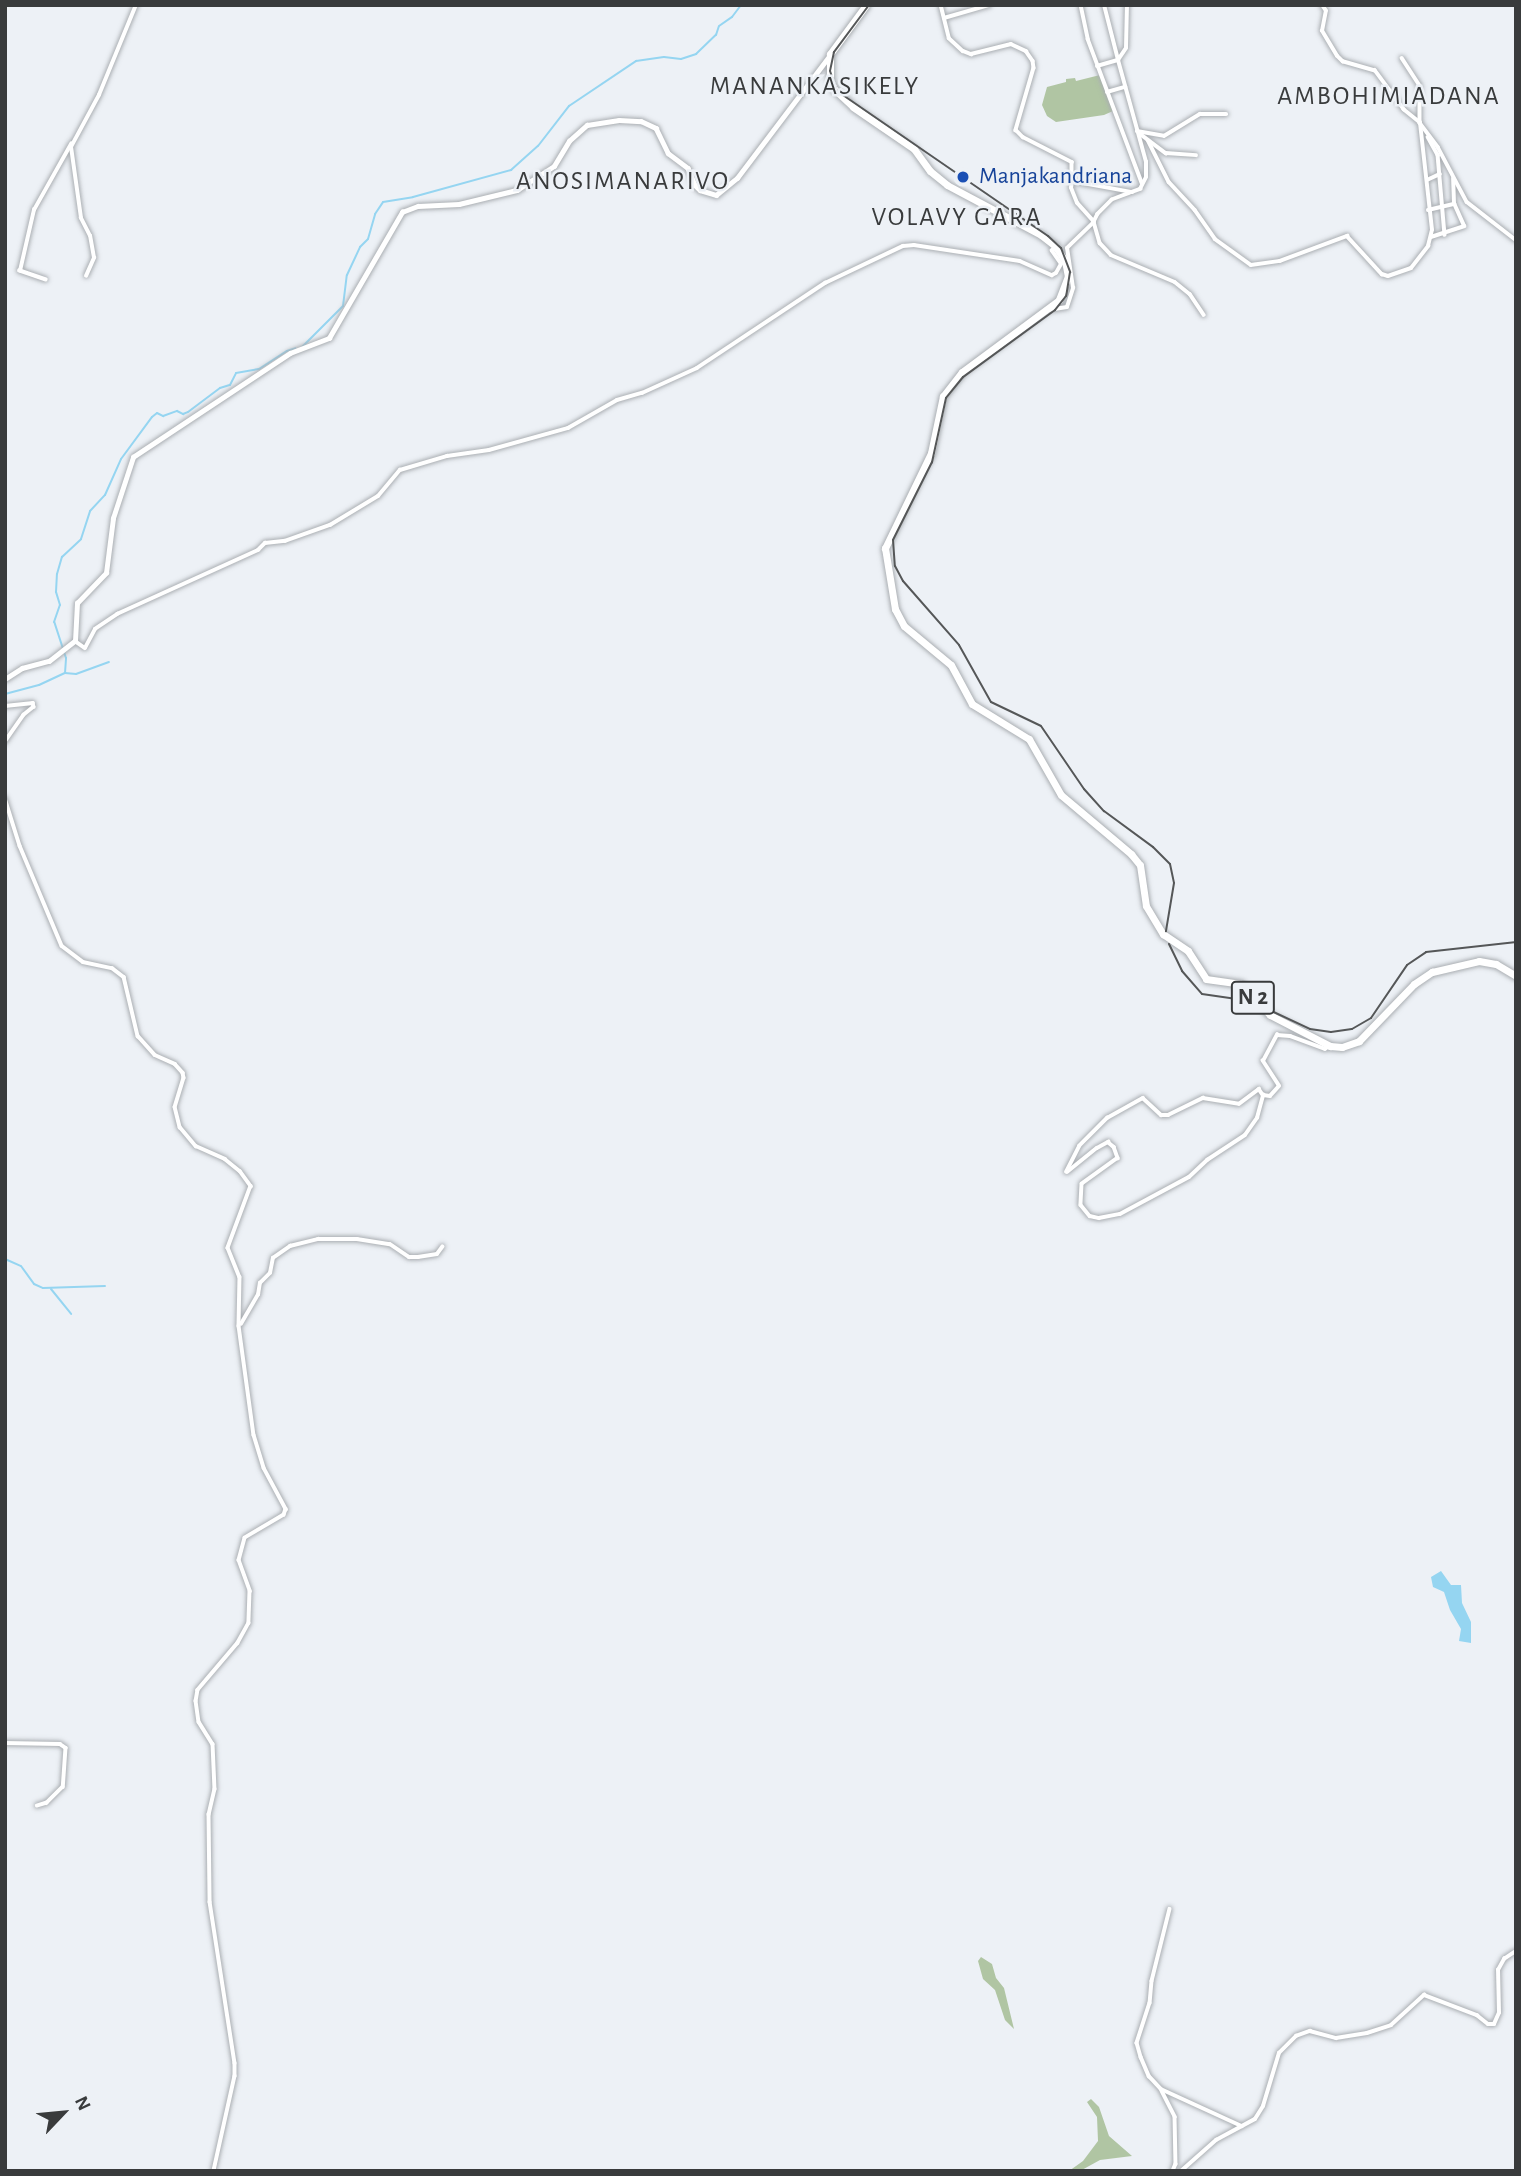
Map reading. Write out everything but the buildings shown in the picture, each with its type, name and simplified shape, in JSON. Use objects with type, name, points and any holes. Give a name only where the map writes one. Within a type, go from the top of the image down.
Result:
[{"type":"main road","points":[[866,5],[830,54],[830,80],[841,98],[915,149],[930,171],[947,185],[1041,235],[1055,246]]},
{"type":"main road","name":"N 2","points":[[1055,246],[1065,261],[1067,285],[1059,300],[962,372],[943,396],[931,453],[885,548],[895,609],[904,626],[951,665],[971,704],[1029,738],[1061,795],[1135,860],[1140,866],[1146,906],[1155,923],[1188,951],[1206,979],[1241,984],[1270,1015],[1330,1046]]},
{"type":"main road","points":[[1330,1046],[1342,1047],[1359,1041],[1413,984],[1432,972],[1479,961],[1496,964],[1516,976]]},
{"type":"street","points":[[46,280],[20,271],[34,210],[99,95],[136,5]]},
{"type":"street","points":[[941,5],[949,38],[963,51],[971,54],[1011,44],[1026,51],[1034,68],[1016,130],[1023,137],[1072,162],[1070,188],[1077,203],[1094,222],[1105,251],[1175,282],[1190,294],[1204,315]]},
{"type":"street","points":[[944,18],[989,5]]},
{"type":"street","points":[[1081,5],[1097,66],[1143,185]]},
{"type":"street","points":[[1048,310],[1067,307],[1073,288],[1067,248],[1094,222],[1105,205],[1143,185],[1147,169],[1104,5]]},
{"type":"street","points":[[1097,66],[1118,60],[1126,48],[1127,5]]},
{"type":"street","points":[[1322,5],[1326,11],[1322,31],[1337,56],[1343,62],[1375,71],[1404,110],[1420,123],[1442,153],[1467,202],[1516,240]]},
{"type":"street","points":[[5,679],[22,668],[42,664],[62,654],[75,641],[77,603],[106,573],[113,518],[133,457],[290,353],[329,338],[402,212],[418,206],[459,204],[517,190],[554,166],[569,141],[587,125],[619,120],[641,121],[656,128],[668,153],[688,168],[695,185],[700,190],[716,195],[737,178],[830,54]]},
{"type":"street","points":[[1148,139],[1169,182],[1195,211],[1215,240],[1251,265],[1280,261],[1347,236],[1370,265],[1388,276],[1411,268],[1431,237],[1420,123],[1420,86],[1402,58]]},
{"type":"street","points":[[1107,92],[1125,87]]},
{"type":"street","points":[[1137,131],[1164,136],[1200,114],[1226,114]]},
{"type":"street","points":[[1137,131],[1166,153],[1196,155]]},
{"type":"street","points":[[1428,135],[1438,155],[1444,235]]},
{"type":"street","points":[[74,140],[71,147],[81,218],[90,236],[94,258],[86,276]]},
{"type":"street","points":[[1427,180],[1440,174]]},
{"type":"street","points":[[1431,237],[1444,235],[1464,226],[1454,204],[1453,176]]},
{"type":"street","points":[[1072,181],[1132,192]]},
{"type":"street","points":[[1428,210],[1454,204]]},
{"type":"street","points":[[75,641],[85,648],[95,629],[117,614],[258,550],[265,543],[285,541],[330,525],[377,496],[400,470],[447,456],[500,447],[568,428],[617,400],[642,393],[697,369],[825,283],[903,246],[914,244],[1020,261],[1052,275],[1061,264],[1052,250],[1055,246]]},
{"type":"street","points":[[5,706],[33,703],[34,707],[24,715],[5,742]]},
{"type":"street","points":[[5,798],[20,846],[62,946],[83,962],[112,968],[124,977],[138,1036],[155,1055],[175,1064],[183,1073],[184,1078],[175,1107],[180,1127],[196,1146],[225,1159],[249,1180],[250,1194],[233,1226],[228,1248],[240,1277],[239,1326],[258,1453],[286,1509],[284,1515],[245,1538],[239,1560],[250,1591],[249,1623],[238,1643],[198,1690],[196,1701],[199,1723],[213,1744],[215,1789],[209,1814],[210,1902],[235,2063],[235,2076],[214,2171]]},
{"type":"street","points":[[1263,1095],[1257,1118],[1245,1135],[1170,1188],[1110,1217],[1090,1216],[1081,1205],[1082,1184],[1118,1158],[1116,1151],[1108,1142],[1066,1172],[1079,1146],[1107,1118],[1143,1098],[1161,1115],[1168,1115],[1203,1098],[1239,1104],[1259,1089],[1263,1095],[1270,1096],[1279,1086],[1263,1061],[1277,1035],[1290,1035],[1325,1049],[1330,1046]]},
{"type":"street","points":[[239,1326],[258,1295],[260,1283],[270,1273],[274,1258],[290,1246],[318,1239],[357,1239],[390,1244],[409,1257],[437,1254],[442,1247]]},
{"type":"street","points":[[5,1743],[60,1744],[66,1748],[63,1787],[47,1803],[37,1806]]},
{"type":"street","points":[[1170,1909],[1152,1981],[1150,2003],[1137,2043],[1149,2076],[1161,2089],[1175,2117],[1176,2164],[1173,2171]]},
{"type":"street","points":[[1181,2171],[1216,2140],[1247,2125],[1262,2106],[1279,2053],[1291,2040],[1304,2032],[1325,2033],[1336,2038],[1367,2033],[1391,2025],[1424,1995],[1477,2015],[1488,2024],[1494,2024],[1499,2013],[1498,1970],[1504,1959],[1516,1951]]},
{"type":"street","points":[[1161,2089],[1235,2124],[1247,2125]]},
{"type":"green space","points":[[1100,75],[1113,111],[1104,115],[1056,122],[1047,116],[1042,105],[1047,87],[1066,82],[1066,79],[1075,78],[1076,81]]},
{"type":"green space","points":[[981,1957],[992,1964],[996,1978],[1004,1988],[1014,2029],[1005,2020],[995,1990],[983,1979],[978,1961]]},
{"type":"green space","points":[[1091,2099],[1099,2107],[1109,2136],[1132,2156],[1100,2160],[1080,2171],[1069,2171],[1083,2161],[1098,2141],[1097,2117],[1087,2102]]},
{"type":"water","points":[[1441,1571],[1451,1585],[1461,1585],[1462,1603],[1471,1622],[1471,1643],[1459,1641],[1461,1629],[1444,1592],[1433,1587],[1431,1577]]},
{"type":"waterway","points":[[302,347],[343,306],[347,275],[360,247],[368,239],[375,214],[383,202],[413,197],[511,170],[538,146],[569,106],[636,61],[664,57],[681,59],[696,54],[741,5]]},
{"type":"waterway","points":[[5,694],[39,685],[65,673],[66,658],[54,622],[60,605],[56,592],[62,557],[81,539],[90,511],[105,495],[121,459],[152,417],[157,413],[163,416],[177,411],[183,414],[188,412],[220,388],[230,385],[236,373],[259,369],[296,348]]},
{"type":"waterway","points":[[65,673],[76,674],[109,662]]},
{"type":"waterway","points":[[5,1259],[21,1266],[34,1284],[43,1288],[105,1286]]},
{"type":"waterway","points":[[51,1289],[71,1314]]},
{"type":"railway","points":[[869,5],[834,52],[830,71],[837,91],[1048,236],[1061,248],[1070,272],[1066,296],[1055,310],[963,377],[946,398],[932,462],[893,540],[895,566],[903,581],[959,645],[991,702],[1041,726],[1084,789],[1104,811],[1153,847],[1170,864],[1174,883],[1166,931]]},
{"type":"railway","points":[[1169,944],[1182,971],[1202,994],[1250,1001],[1310,1029],[1331,1032],[1352,1029],[1371,1018],[1407,965],[1426,952],[1516,942]]},
{"type":"place","name":"Manjakandriana","points":[[963,177]]},
{"type":"district","name":"MANANKASIKELY","points":[[815,87]]},
{"type":"district","name":"AMBOHIMIADANA","points":[[1389,97]]},
{"type":"district","name":"ANOSIMANARIVO","points":[[623,182]]},
{"type":"district","name":"VOLAVY GARA","points":[[957,218]]}]
